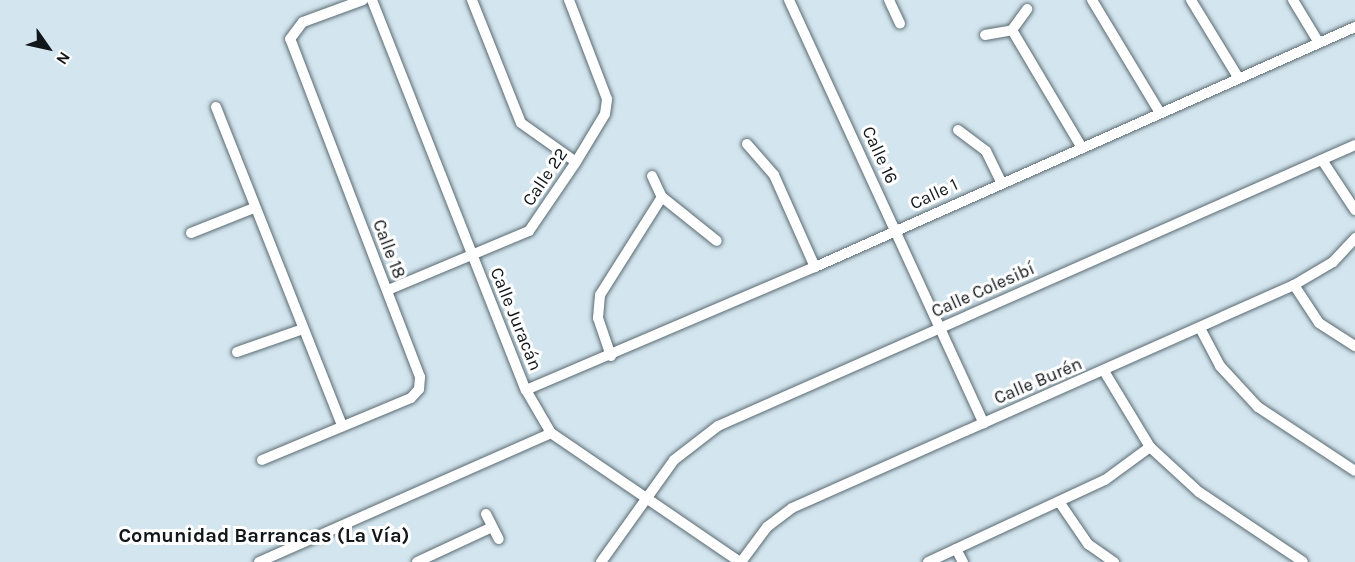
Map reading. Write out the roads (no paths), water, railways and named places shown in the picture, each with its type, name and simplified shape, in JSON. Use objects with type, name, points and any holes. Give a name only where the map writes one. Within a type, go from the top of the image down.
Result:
[{"type":"street","name":"Calle 18","points":[[262,460],[411,398],[419,389],[420,377],[388,290],[290,39],[303,22],[363,0]]},
{"type":"street","name":"Calle Juracán","points":[[372,0],[526,390],[551,433],[741,562]]},
{"type":"street","points":[[472,0],[521,123],[576,162]]},
{"type":"street","name":"Calle 22","points":[[388,290],[474,257],[529,231],[576,162],[605,114],[607,99],[569,0]]},
{"type":"street","name":"Calle 16","points":[[789,0],[984,423]]},
{"type":"street","points":[[889,0],[900,24]]},
{"type":"street","points":[[1092,0],[1159,111]]},
{"type":"street","points":[[1191,0],[1238,77]]},
{"type":"street","points":[[1293,0],[1319,43]]},
{"type":"street","points":[[985,35],[1012,30],[1028,9]]},
{"type":"street","name":"Calle 1","points":[[526,390],[611,356],[815,267],[1159,111],[1355,27]]},
{"type":"street","points":[[1012,30],[1082,146]]},
{"type":"street","points":[[216,107],[254,208],[342,425]]},
{"type":"street","points":[[958,130],[986,151],[1001,182]]},
{"type":"street","points":[[747,144],[774,175],[815,267]]},
{"type":"street","name":"Calle Colesibí","points":[[601,562],[674,460],[718,426],[1355,145]]},
{"type":"street","points":[[1322,160],[1355,210]]},
{"type":"street","points":[[652,176],[662,197],[717,241]]},
{"type":"street","points":[[611,356],[598,318],[600,295],[662,197]]},
{"type":"street","points":[[191,233],[254,208]]},
{"type":"street","name":"Calle Burén","points":[[741,562],[767,527],[792,508],[1294,285],[1333,262],[1355,238]]},
{"type":"street","points":[[1294,285],[1319,323],[1355,346]]},
{"type":"street","points":[[1200,328],[1220,366],[1258,407],[1355,471]]},
{"type":"street","points":[[237,352],[303,329]]},
{"type":"street","points":[[1104,371],[1150,447],[1199,492],[1303,562]]},
{"type":"street","points":[[259,562],[551,433]]},
{"type":"street","points":[[928,562],[1060,503],[1105,480],[1150,447]]},
{"type":"street","points":[[1060,503],[1088,544],[1114,562]]},
{"type":"street","points":[[486,514],[498,539]]},
{"type":"street","points":[[417,562],[492,527]]},
{"type":"street","points":[[957,549],[963,562]]},
{"type":"district","name":"Comunidad Barrancas (La Vía)","points":[[264,535]]}]
